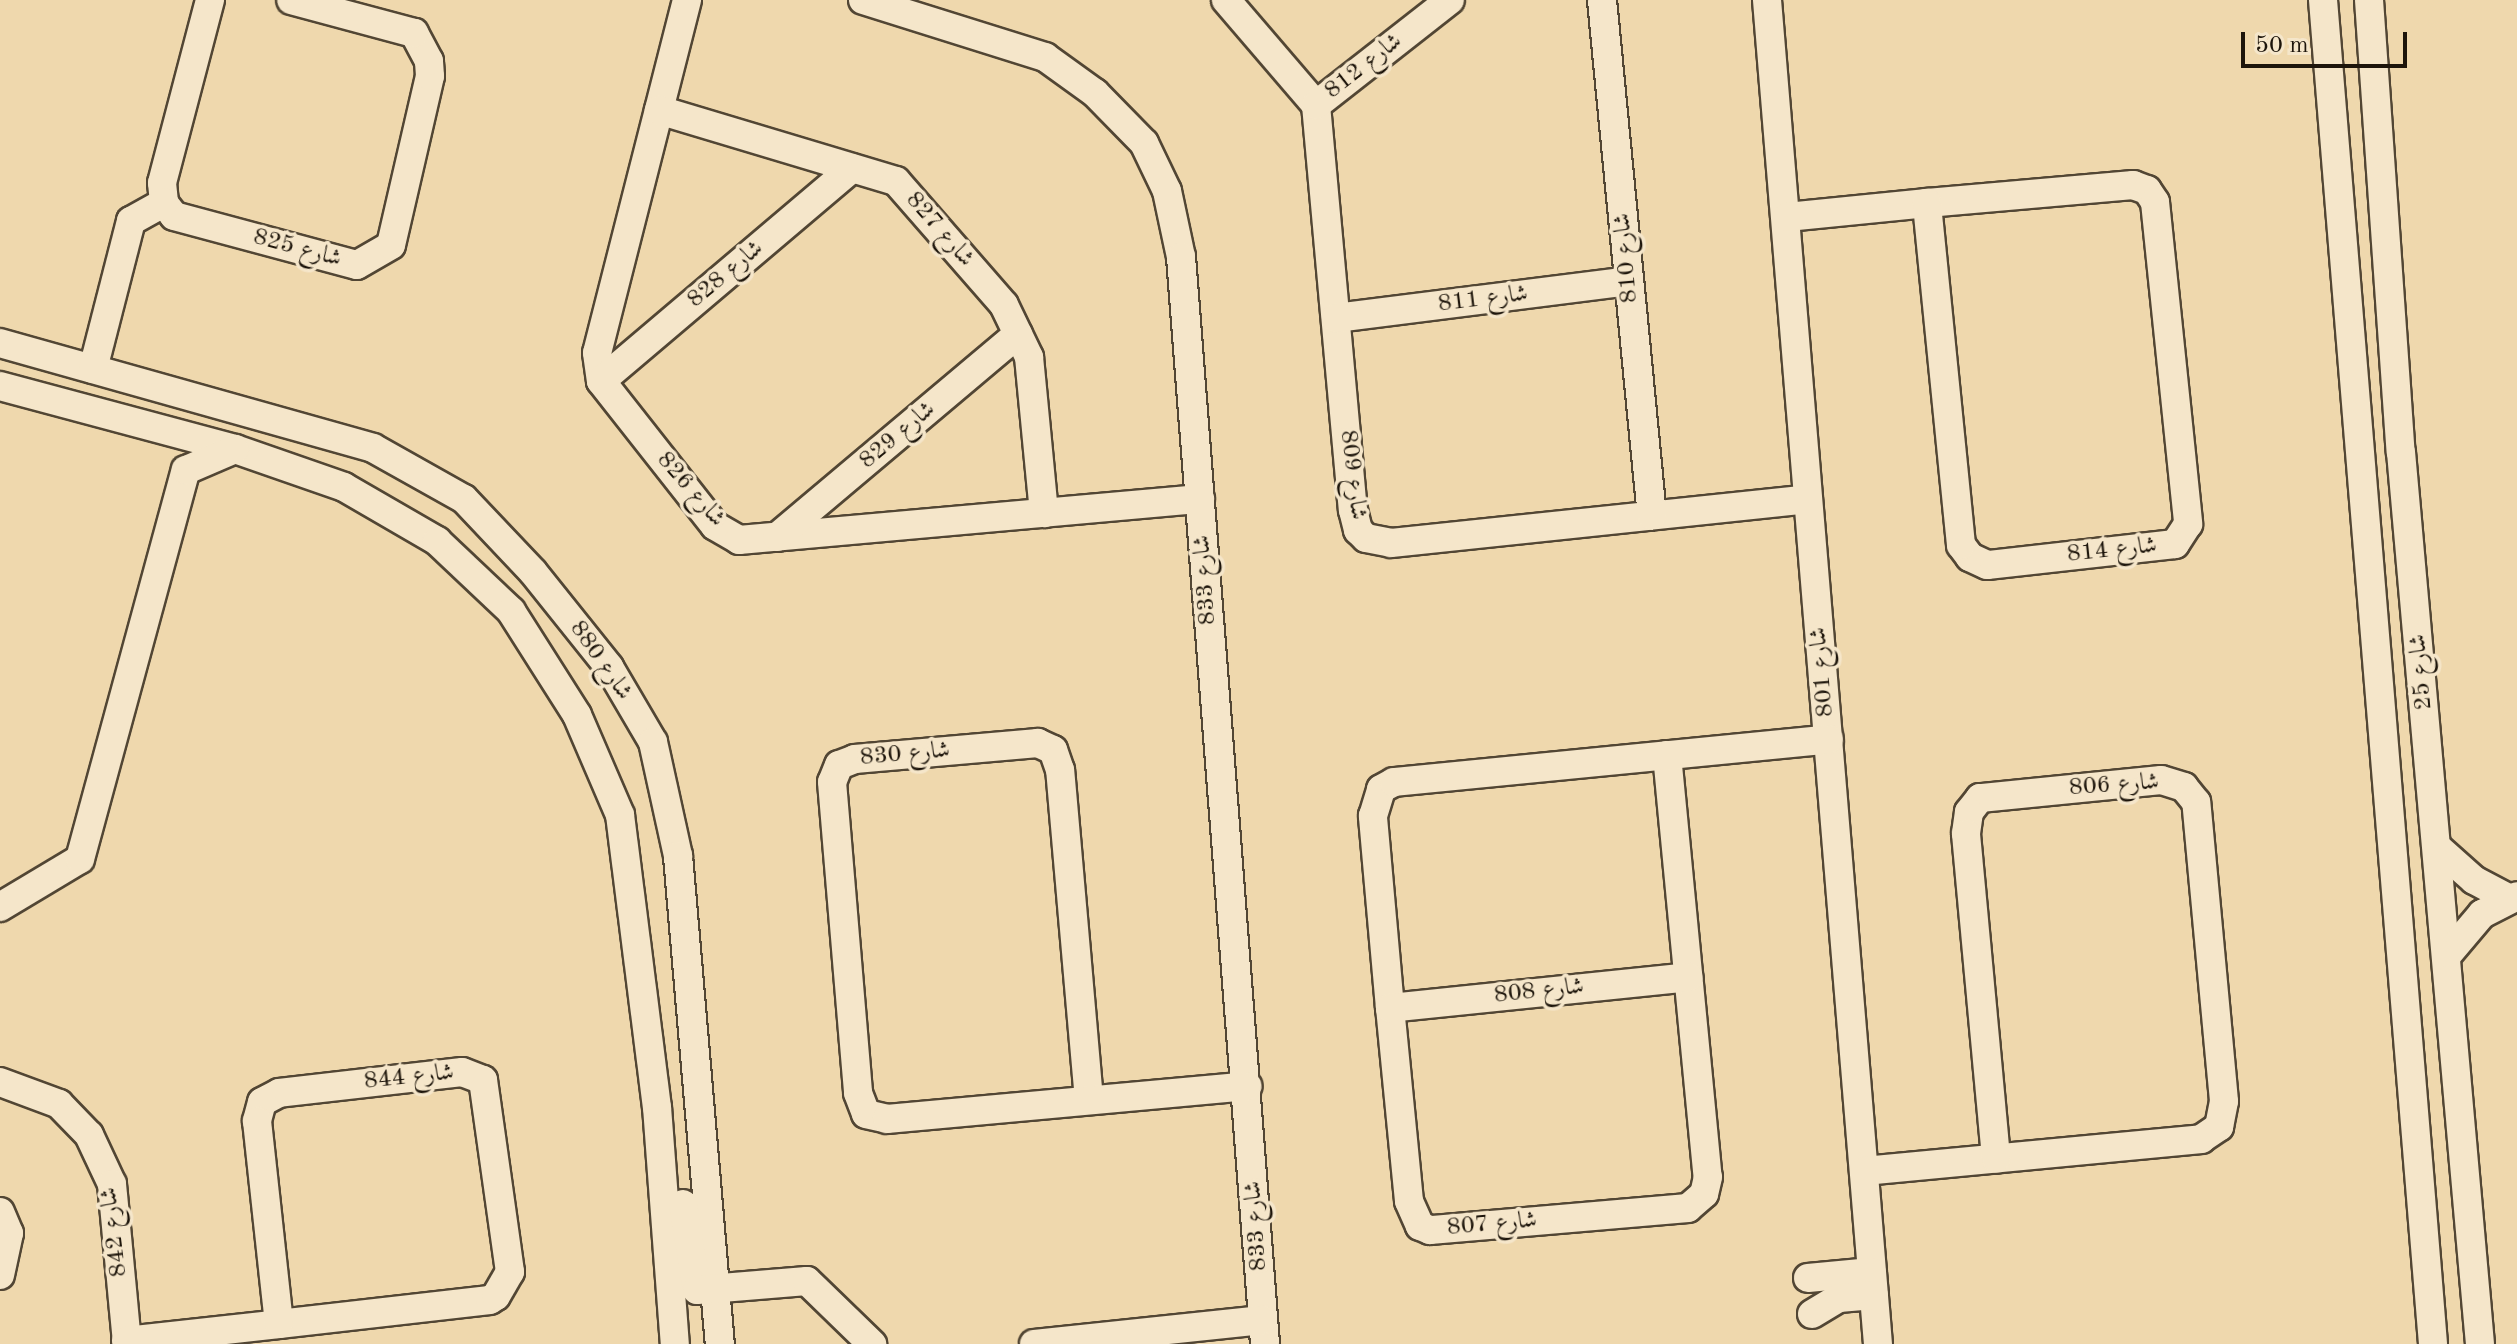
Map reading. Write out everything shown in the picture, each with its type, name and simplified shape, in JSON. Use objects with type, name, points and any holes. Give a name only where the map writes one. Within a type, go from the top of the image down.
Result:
[{"type":"street","points":[[93,369],[131,221],[164,203],[162,183],[210,0]]},
{"type":"street","name":"شارع 825","points":[[164,203],[174,216],[357,265],[391,245],[430,76],[426,50],[414,33],[291,0]]},
{"type":"street","points":[[601,381],[597,353],[687,0]]},
{"type":"street","name":"شارع 833","points":[[863,0],[1045,57],[1095,93],[1144,143],[1167,191],[1181,257],[1264,1332]]},
{"type":"street","points":[[1226,0],[1316,105]]},
{"type":"street","name":"شارع 812","points":[[1316,105],[1450,0]]},
{"type":"street","name":"شارع 810","points":[[1602,0],[1652,516]]},
{"type":"street","name":"شارع 801","points":[[1767,0],[1878,1344]]},
{"type":"street","name":"شارع 25","points":[[2323,0],[2372,637],[2433,1344]]},
{"type":"street","name":"شارع 25","points":[[2369,0],[2419,637],[2449,953],[2480,1344]]},
{"type":"street","name":"شارع 809","points":[[1316,105],[1353,510],[1358,530],[1366,538],[1391,543],[1807,499]]},
{"type":"street","name":"شارع 827","points":[[659,110],[896,181],[1004,305],[1029,357],[1044,513]]},
{"type":"street","name":"شارع 828","points":[[601,381],[852,168]]},
{"type":"street","name":"شارع 814","points":[[1787,217],[1927,203],[2133,185],[2147,190],[2155,202],[2188,524],[2175,544],[1987,565],[1970,557],[1961,545],[1927,203]]},
{"type":"street","name":"شارع 811","points":[[1336,318],[1629,281]]},
{"type":"street","name":"شارع 829","points":[[777,537],[1018,334]]},
{"type":"street","name":"شارع 880","points":[[0,343],[373,448],[464,499],[533,572],[609,667],[653,742],[678,856],[720,1344]]},
{"type":"street","name":"شارع 826","points":[[601,381],[715,526],[739,540],[1200,499]]},
{"type":"street","name":"شارع 880","points":[[0,386],[235,449],[344,487],[437,541],[511,611],[577,715],[620,815],[657,1107],[675,1344]]},
{"type":"street","points":[[0,907],[80,859],[186,470],[235,449]]},
{"type":"street","points":[[2372,637],[2399,627],[2419,637]]},
{"type":"street","name":"شارع 807","points":[[1667,755],[1708,1177],[1704,1194],[1688,1208],[1430,1230],[1420,1226],[1409,1201],[1390,1008],[1373,816],[1381,789],[1394,782],[1667,755],[1829,739]]},
{"type":"street","name":"شارع 830","points":[[1089,1100],[1060,770],[1053,750],[1038,743],[855,759],[839,765],[833,798],[858,1093],[866,1114],[887,1119],[1247,1086]]},
{"type":"street","name":"شارع 806","points":[[1864,1171],[1996,1159],[2201,1139],[2219,1127],[2224,1101],[2196,802],[2184,787],[2161,780],[1980,798],[1969,812],[1966,834],[1996,1159]]},
{"type":"street","points":[[2438,848],[2474,880],[2512,897]]},
{"type":"street","points":[[2449,953],[2482,914],[2512,897]]},
{"type":"street","name":"شارع 808","points":[[1390,1008],[1688,977]]},
{"type":"street","name":"شارع 844","points":[[126,1342],[490,1300],[503,1289],[510,1272],[483,1080],[462,1072],[279,1093],[262,1102],[257,1121],[279,1324]]},
{"type":"street","name":"شارع 842","points":[[0,1082],[59,1104],[89,1135],[112,1184],[126,1342]]},
{"type":"street","points":[[657,1107],[673,1147],[694,1283],[704,1292],[716,1285],[807,1281],[872,1344]]},
{"type":"street","points":[[0,1212],[9,1233],[0,1275]]},
{"type":"street","points":[[1808,1278],[1873,1284]]},
{"type":"street","points":[[1812,1314],[1839,1298],[1873,1284]]},
{"type":"street","points":[[1034,1344],[1264,1332]]}]
